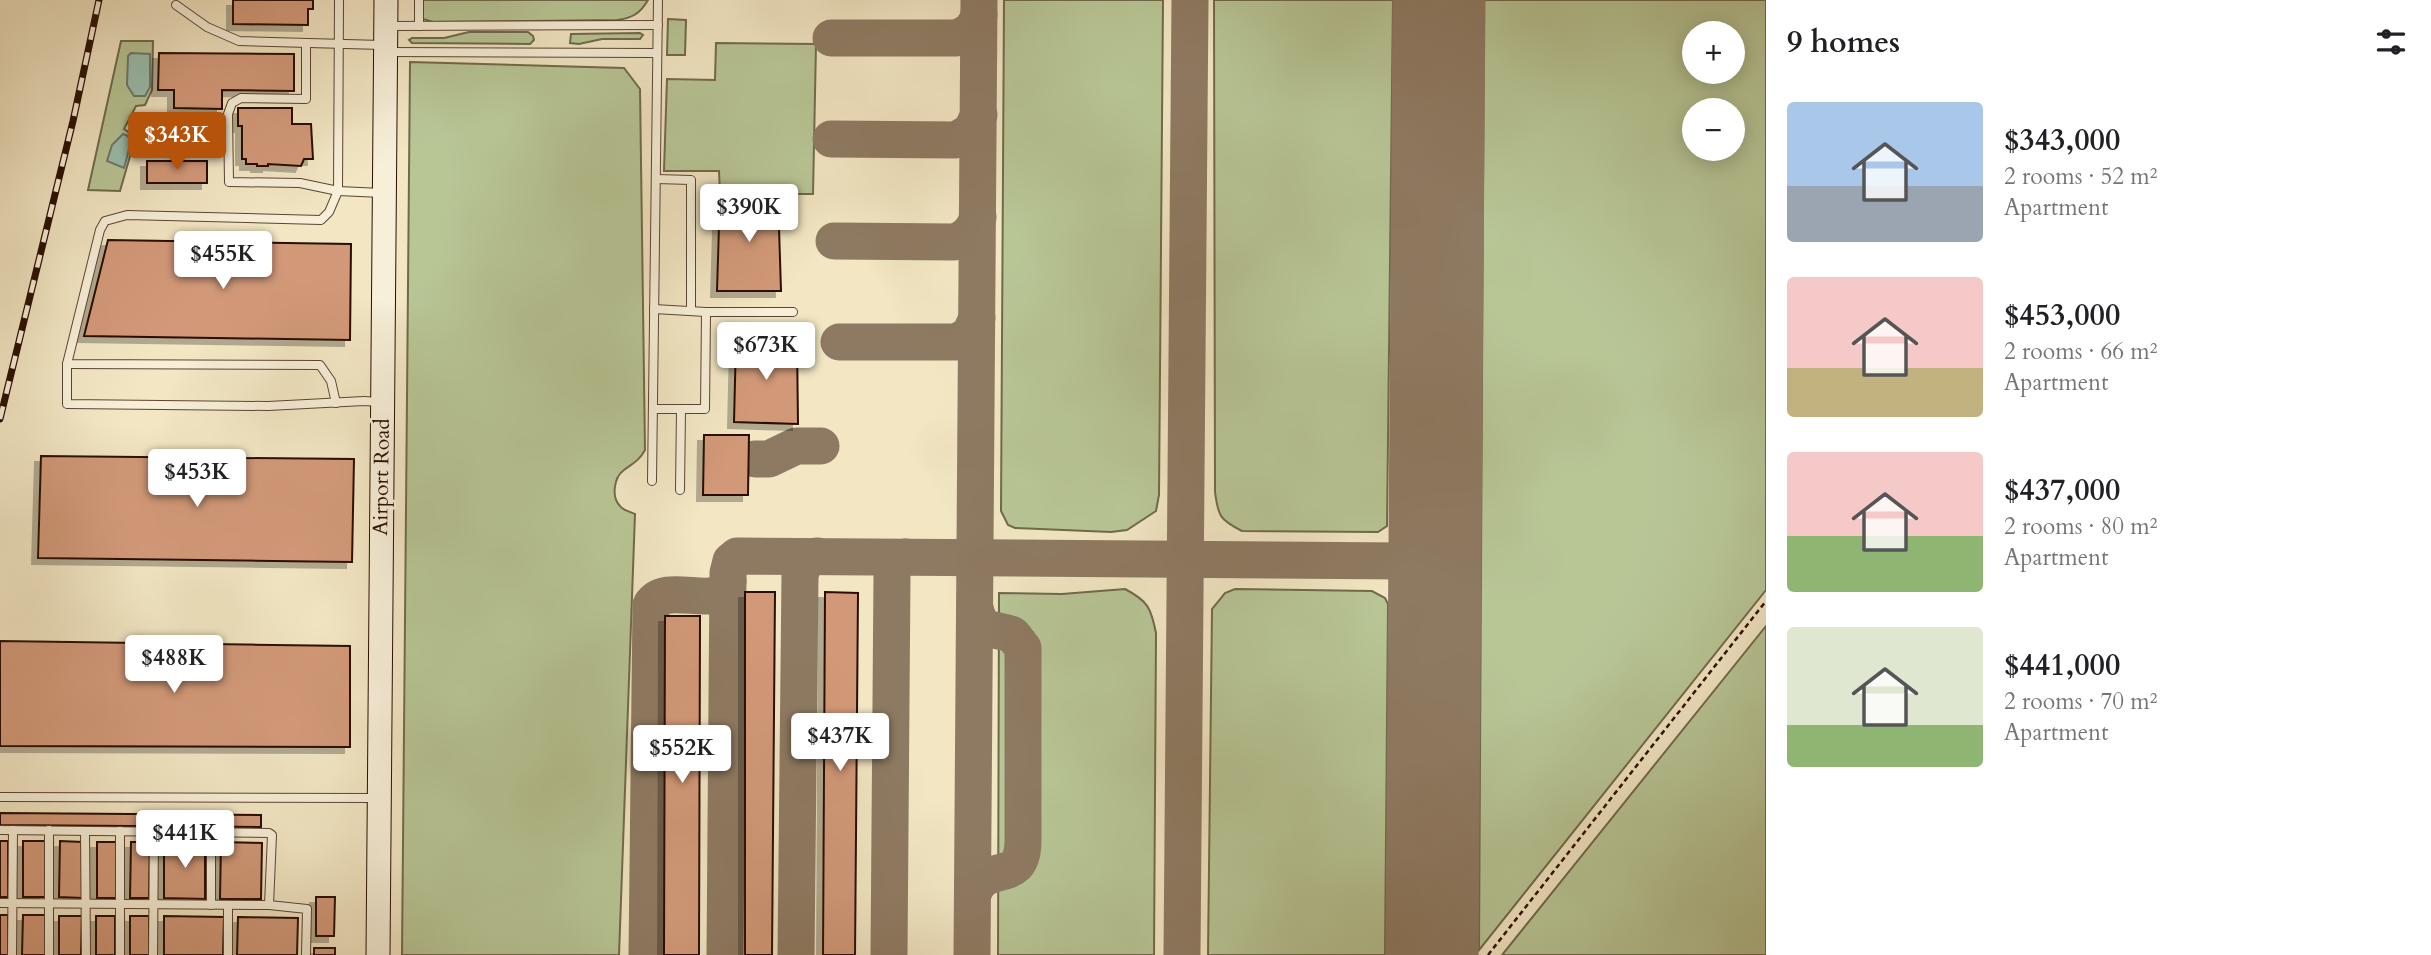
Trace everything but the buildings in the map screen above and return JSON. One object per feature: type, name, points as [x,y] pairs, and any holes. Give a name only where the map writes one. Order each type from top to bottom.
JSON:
[{"type":"street","name":"Airport Road","points":[[378,955],[386,0]]},
{"type":"lane","points":[[338,0],[338,191],[329,212],[321,220],[127,215],[105,221],[100,230],[67,364],[67,404],[268,406],[335,402],[382,403]]},
{"type":"lane","points":[[419,0],[419,26]]},
{"type":"lane","points":[[652,481],[658,0]]},
{"type":"lane","points":[[176,5],[207,27],[239,41],[338,44],[385,41],[657,53]]},
{"type":"lane","points":[[385,41],[419,26],[658,25]]},
{"type":"lane","points":[[306,44],[306,99],[241,98],[232,103],[228,114],[229,182],[300,183],[338,191],[384,193]]},
{"type":"lane","points":[[656,180],[691,180],[691,310]]},
{"type":"lane","points":[[654,309],[793,312]]},
{"type":"lane","points":[[653,409],[705,410],[706,312]]},
{"type":"lane","points":[[67,364],[320,365],[331,381],[335,402]]},
{"type":"lane","points":[[680,490],[681,409]]},
{"type":"lane","points":[[0,797],[379,798]]},
{"type":"lane","points":[[0,830],[270,832],[269,905]]},
{"type":"lane","points":[[12,955],[13,830]]},
{"type":"lane","points":[[49,830],[49,955]]},
{"type":"lane","points":[[85,831],[86,955]]},
{"type":"lane","points":[[120,831],[120,955]]},
{"type":"lane","points":[[153,955],[154,831]]},
{"type":"lane","points":[[211,832],[211,905]]},
{"type":"lane","points":[[0,904],[304,907],[307,909],[306,955]]},
{"type":"lane","points":[[228,905],[228,955]]},
{"type":"path","points":[[1488,955],[1766,601]]},
{"type":"shaded area","points":[[419,0],[648,0],[635,15],[617,20],[433,22],[420,18]]},
{"type":"shaded area","points":[[1004,0],[1163,0],[1159,495],[1156,511],[1127,530],[1111,532],[1015,528],[1008,525],[1001,511]]},
{"type":"shaded area","points":[[1214,0],[1393,0],[1387,526],[1378,532],[1242,531],[1229,524],[1217,507]]},
{"type":"shaded area","points":[[1484,0],[1766,0],[1766,590],[1479,950]]},
{"type":"shaded area","points":[[668,19],[686,20],[685,55],[667,55]]},
{"type":"shaded area","points":[[469,32],[528,32],[534,40],[530,44],[412,43],[409,40],[444,38]]},
{"type":"shaded area","points":[[571,34],[643,35],[640,39],[602,39],[579,44],[570,43]]},
{"type":"shaded area","points":[[121,41],[153,41],[152,90],[145,105],[136,106],[124,129],[130,133],[133,146],[120,191],[88,190]]},
{"type":"shaded area","points":[[716,43],[816,44],[813,194],[720,194],[719,171],[664,171],[667,79],[715,80]]},
{"type":"shaded area","points":[[131,53],[150,54],[150,87],[145,96],[134,96],[127,85],[128,56]]},
{"type":"shaded area","points":[[410,62],[624,68],[640,89],[645,450],[621,473],[615,492],[615,498],[621,507],[635,514],[619,955],[402,955]]},
{"type":"shaded area","points":[[123,134],[128,136],[131,142],[124,168],[107,161],[112,145]]},
{"type":"shaded area","points":[[1125,589],[1139,597],[1147,606],[1156,633],[1154,955],[998,955],[999,593],[1062,594]]},
{"type":"shaded area","points":[[1235,589],[1372,591],[1385,598],[1388,604],[1385,955],[1208,955],[1212,609],[1225,593]]},
{"type":"shaded area","points":[[1766,626],[1766,955],[1502,955]]},
{"type":"taxiway","points":[[972,955],[979,0]]},
{"type":"taxiway","points":[[1182,955],[1190,0]]},
{"type":"taxiway","points":[[831,38],[956,38],[971,30],[979,15]]},
{"type":"taxiway","points":[[831,139],[956,140],[971,131],[979,115]]},
{"type":"taxiway","points":[[834,241],[954,242],[969,233],[978,217]]},
{"type":"taxiway","points":[[839,342],[957,342],[970,334],[977,318]]},
{"type":"taxiway","points":[[755,459],[769,459],[796,446],[821,446]]},
{"type":"taxiway","points":[[725,955],[728,573],[731,561],[737,556],[1405,561],[1420,555],[1429,544],[1435,512]]},
{"type":"taxiway","points":[[796,955],[800,575],[805,560],[817,556]]},
{"type":"taxiway","points":[[889,955],[892,574],[895,563],[906,557]]},
{"type":"taxiway","points":[[1395,561],[1415,566],[1426,575],[1434,608]]},
{"type":"taxiway","points":[[647,955],[651,605],[659,598],[669,595],[716,595],[724,590],[728,581]]},
{"type":"taxiway","points":[[973,894],[986,877],[1017,864],[1023,842],[1023,648],[1013,635],[985,626],[975,608]]},
{"type":"runway","points":[[1432,955],[1439,0]]},
{"type":"railway","points":[[0,419],[73,121],[99,0]]}]
